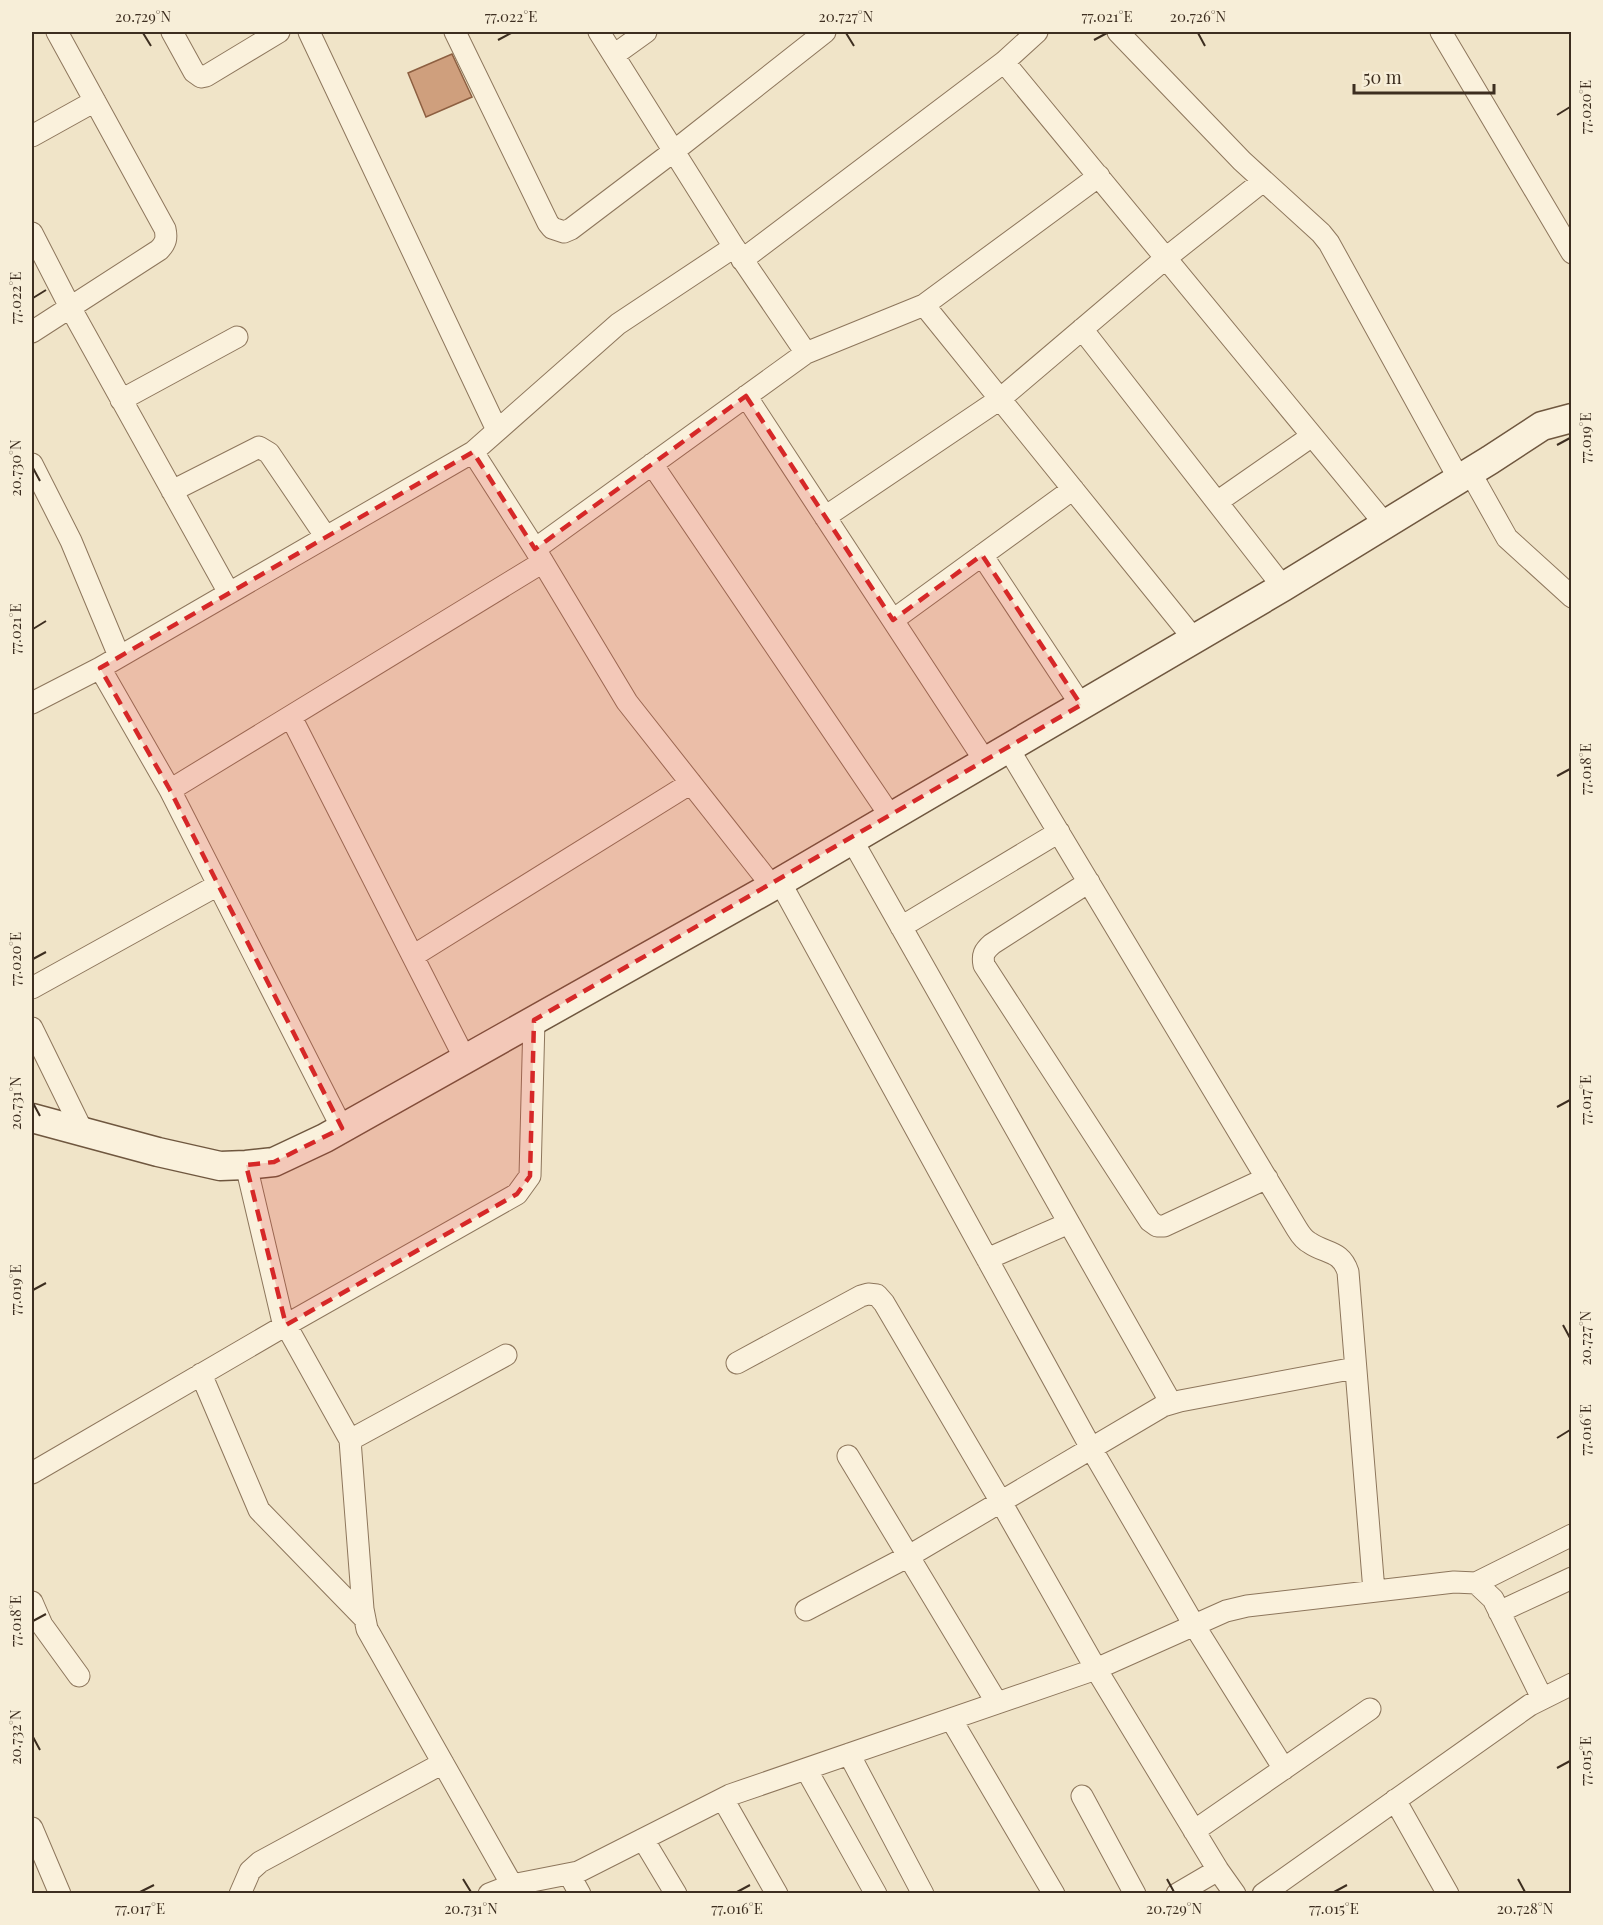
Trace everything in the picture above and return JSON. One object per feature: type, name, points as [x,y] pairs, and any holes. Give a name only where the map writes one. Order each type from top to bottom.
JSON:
[{"type":"street","points":[[32,332],[159,250],[165,245],[167,237],[165,229],[57,32]]},
{"type":"street","points":[[172,32],[194,72],[201,77],[279,32]]},
{"type":"street","points":[[309,32],[497,430]]},
{"type":"street","points":[[455,32],[548,223],[557,231],[564,232],[674,151],[825,32]]},
{"type":"street","points":[[599,32],[738,254],[806,353]]},
{"type":"street","points":[[614,55],[646,32]]},
{"type":"street","points":[[32,703],[100,668],[473,452],[618,324],[738,254],[1004,62],[1037,32]]},
{"type":"street","points":[[1118,32],[1242,161],[1321,233],[1338,256],[1464,476],[1507,538],[1572,597]]},
{"type":"street","points":[[1441,32],[1572,253]]},
{"type":"street","points":[[1004,62],[1385,524]]},
{"type":"street","points":[[32,136],[95,101]]},
{"type":"street","points":[[170,790],[291,717],[539,556],[652,464],[806,353],[924,305],[1099,176]]},
{"type":"street","points":[[825,517],[1000,399],[1166,258],[1263,181]]},
{"type":"street","points":[[32,233],[70,308],[228,593]]},
{"type":"street","points":[[924,305],[1194,639]]},
{"type":"street","points":[[1082,329],[1283,587]]},
{"type":"street","points":[[121,400],[237,337]]},
{"type":"street","points":[[746,396],[893,620],[1059,832],[1302,1237],[1310,1244],[1340,1257],[1345,1262],[1348,1272],[1374,1591]]},
{"type":"street","points":[[32,1118],[186,1160],[220,1166],[246,1166],[274,1162],[342,1128],[776,884],[1283,587],[1542,426],[1572,418]]},
{"type":"street","points":[[1217,502],[1312,436]]},
{"type":"street","points":[[172,491],[259,447],[268,453],[326,537]]},
{"type":"street","points":[[473,452],[627,702],[776,884],[1091,1448],[1194,1625],[1284,1769]]},
{"type":"street","points":[[32,464],[71,541],[119,656]]},
{"type":"street","points":[[652,464],[891,817]]},
{"type":"street","points":[[893,620],[1073,489]]},
{"type":"street","points":[[982,555],[1081,705]]},
{"type":"street","points":[[100,668],[170,790],[342,1128]]},
{"type":"street","points":[[291,717],[465,1059]]},
{"type":"street","points":[[412,956],[691,783]]},
{"type":"street","points":[[901,927],[1059,832]]},
{"type":"street","points":[[852,840],[1171,1403]]},
{"type":"street","points":[[1089,882],[992,944],[985,950],[982,958],[984,965],[1150,1221],[1156,1226],[1164,1226],[1267,1178]]},
{"type":"street","points":[[32,988],[218,885]]},
{"type":"street","points":[[32,1473],[517,1194],[530,1176],[531,1167],[534,1020]]},
{"type":"street","points":[[32,1028],[83,1132]]},
{"type":"street","points":[[246,1166],[286,1325],[350,1440],[365,1619],[368,1629],[512,1885]]},
{"type":"street","points":[[987,1259],[1069,1223]]},
{"type":"street","points":[[737,1363],[861,1296],[877,1295],[884,1303],[1001,1502],[1096,1669],[1218,1870],[1235,1893]]},
{"type":"street","points":[[350,1440],[506,1355]]},
{"type":"street","points":[[806,1610],[909,1556],[1171,1403],[1356,1368]]},
{"type":"street","points":[[201,1374],[259,1510],[365,1619]]},
{"type":"street","points":[[848,1456],[997,1703]]},
{"type":"street","points":[[489,1893],[512,1885],[578,1872],[723,1799],[1096,1669],[1235,1608],[1454,1582],[1476,1584],[1572,1535]]},
{"type":"street","points":[[1499,1612],[1572,1578]]},
{"type":"street","points":[[1476,1584],[1493,1599],[1542,1698]]},
{"type":"street","points":[[32,1602],[42,1625],[79,1676]]},
{"type":"street","points":[[1263,1893],[1530,1705],[1572,1684]]},
{"type":"street","points":[[1194,1831],[1370,1709]]},
{"type":"street","points":[[951,1719],[1054,1893]]},
{"type":"street","points":[[849,1754],[923,1893]]},
{"type":"street","points":[[240,1893],[250,1871],[260,1862],[443,1763]]},
{"type":"street","points":[[806,1769],[876,1893]]},
{"type":"street","points":[[1082,1796],[1134,1893]]},
{"type":"street","points":[[723,1799],[777,1893]]},
{"type":"street","points":[[1395,1800],[1448,1893]]},
{"type":"street","points":[[32,1833],[60,1893]]},
{"type":"street","points":[[643,1839],[676,1893]]},
{"type":"street","points":[[1177,1893],[1218,1870]]},
{"type":"street","points":[[569,1875],[580,1893]]},
{"type":"highlighted area","points":[[746,396],[893,620],[982,555],[1081,705],[534,1020],[530,1176],[517,1194],[286,1325],[246,1165],[274,1162],[342,1128],[170,790],[100,668],[473,452],[535,549]]},
{"type":"building","points":[[452,54],[472,97],[426,117],[408,73]]}]
